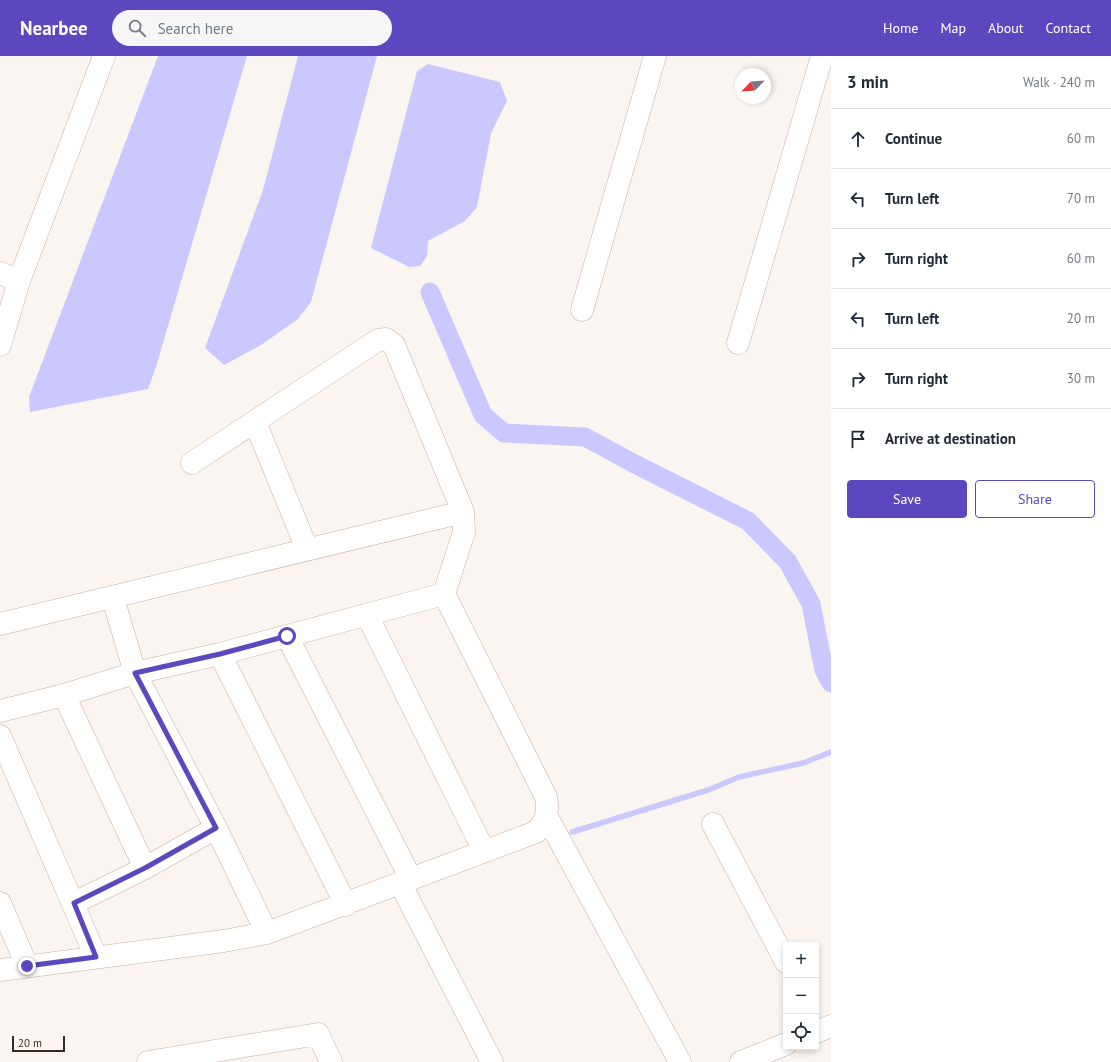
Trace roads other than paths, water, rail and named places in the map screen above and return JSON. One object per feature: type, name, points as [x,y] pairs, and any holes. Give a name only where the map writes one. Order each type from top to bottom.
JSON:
[{"type":"street","points":[[0,345],[10,277],[104,56]]},
{"type":"street","points":[[582,310],[656,56]]},
{"type":"street","points":[[738,343],[822,56]]},
{"type":"street","points":[[0,970],[224,941],[268,932],[536,832],[546,817],[548,807],[546,797],[444,594],[464,532],[463,512],[394,345],[386,339],[378,340],[192,463]]},
{"type":"street","points":[[255,422],[307,549]]},
{"type":"street","points":[[0,624],[113,598],[307,549],[463,512]]},
{"type":"street","points":[[0,711],[64,695],[135,673],[220,654],[444,594]]},
{"type":"street","points":[[113,598],[135,673],[216,828],[268,932]]},
{"type":"street","points":[[367,615],[484,851]]},
{"type":"street","points":[[287,636],[492,1062]]},
{"type":"street","points":[[220,654],[346,904]]},
{"type":"street","points":[[64,695],[145,868]]},
{"type":"street","points":[[0,736],[74,903],[96,957]]},
{"type":"street","points":[[546,817],[680,1062]]},
{"type":"street","points":[[713,824],[783,956]]},
{"type":"street","points":[[74,903],[145,868],[216,828]]},
{"type":"street","points":[[0,903],[27,966]]},
{"type":"street","points":[[148,1062],[318,1034],[331,1062]]},
{"type":"street","points":[[741,1062],[783,1045]]},
{"type":"water","points":[[158,56],[247,56],[156,367],[148,389],[30,412],[29,397]]},
{"type":"water","points":[[298,56],[377,56],[311,302],[298,319],[261,345],[224,365],[205,348],[263,190]]},
{"type":"water","points":[[428,64],[500,82],[507,101],[491,133],[477,207],[465,221],[428,241],[427,256],[420,266],[409,267],[371,248],[417,71]]},
{"type":"waterway","points":[[430,292],[483,415],[504,433],[585,437],[748,521],[788,562],[811,604],[824,670],[831,683]]},
{"type":"waterway","points":[[572,832],[708,790],[739,777],[803,763],[831,752]]}]
